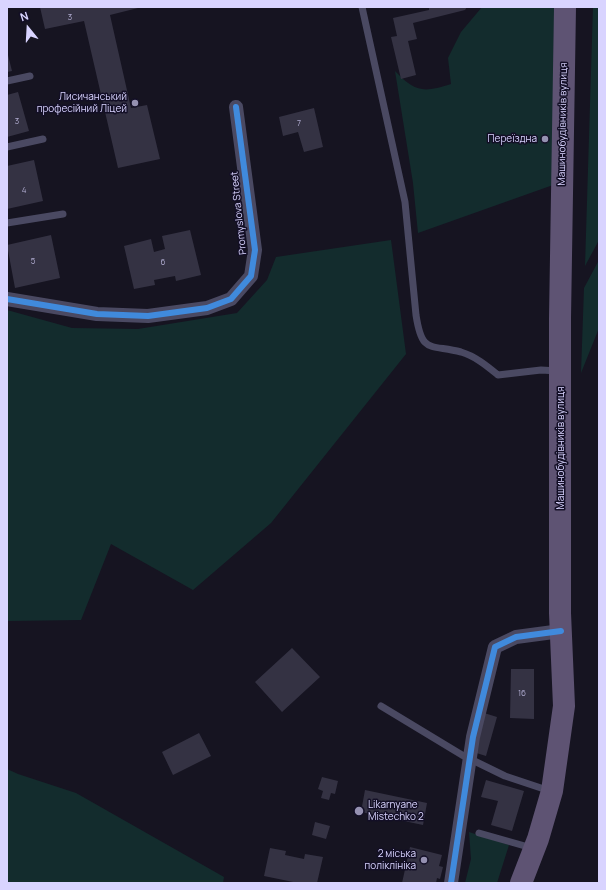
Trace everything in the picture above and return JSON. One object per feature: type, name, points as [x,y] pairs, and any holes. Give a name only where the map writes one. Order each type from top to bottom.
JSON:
[{"type":"main road","name":"Машинобудівників вулиця","points":[[521,883],[534,849],[552,791],[564,706],[561,630],[560,371],[565,7]]},
{"type":"street","name":"Promyslova Street","points":[[7,300],[97,314],[148,316],[207,308],[231,299],[251,276],[255,250],[236,107]]},
{"type":"street","points":[[451,883],[473,737],[495,647],[516,637],[561,630]]},
{"type":"lane","points":[[362,7],[405,202],[418,330],[424,343],[435,349],[463,353],[487,366],[498,375],[541,370],[560,371]]},
{"type":"lane","points":[[7,81],[30,76]]},
{"type":"lane","points":[[7,147],[43,139]]},
{"type":"lane","points":[[7,224],[63,214]]},
{"type":"lane","points":[[381,706],[462,755],[505,776],[552,791]]},
{"type":"lane","points":[[479,832],[534,849]]},
{"type":"green space","points":[[482,7],[554,7],[553,185],[418,233],[413,183],[395,71],[408,83],[420,89],[433,89],[451,84],[448,58],[461,32]]},
{"type":"green space","points":[[593,7],[599,7],[599,240],[585,266]]},
{"type":"green space","points":[[391,240],[406,354],[271,523],[193,590],[111,544],[81,620],[7,621],[7,310],[72,328],[138,329],[237,313],[267,280],[276,257]]},
{"type":"green space","points":[[599,260],[599,328],[581,373],[584,288]]},
{"type":"green space","points":[[7,769],[76,793],[224,877],[223,883],[7,883]]},
{"type":"green space","points":[[469,832],[509,845],[497,883],[465,883],[471,859]]},
{"type":"building","points":[[40,7],[142,7],[110,15],[131,108],[147,105],[160,159],[118,168],[84,21],[45,29]]},
{"type":"building","points":[[429,7],[467,7],[465,10],[413,23],[417,39],[408,41],[416,75],[401,79],[391,37],[397,36],[393,18],[429,10]]},
{"type":"building","points":[[7,51],[12,71],[7,72]]},
{"type":"building","points":[[18,92],[29,131],[7,137],[7,95]]},
{"type":"building","points":[[314,108],[323,147],[304,152],[298,132],[283,136],[279,117]]},
{"type":"building","points":[[34,160],[43,201],[7,209],[7,166]]},
{"type":"building","points":[[190,230],[201,275],[176,281],[175,276],[154,280],[155,285],[134,289],[124,246],[151,239],[154,252],[165,249],[162,236]]},
{"type":"building","points":[[51,235],[60,278],[15,288],[7,245]]},
{"type":"building","points":[[292,648],[320,677],[282,712],[255,682]]},
{"type":"building","points":[[511,669],[534,669],[534,719],[510,718]]},
{"type":"building","points":[[481,712],[497,717],[486,756],[470,751]]},
{"type":"building","points":[[199,733],[211,756],[173,775],[162,752]]},
{"type":"building","points":[[322,777],[338,781],[335,794],[331,793],[329,800],[321,798],[323,791],[318,789]]},
{"type":"building","points":[[486,780],[524,791],[512,831],[491,825],[498,801],[481,797]]},
{"type":"building","points":[[365,790],[427,803],[423,825],[361,812]]},
{"type":"building","points":[[315,822],[330,826],[326,839],[312,835]]},
{"type":"building","name":"2 міська поліклініка","points":[[410,847],[442,855],[439,866],[443,867],[440,879],[437,878],[436,883],[402,883]]},
{"type":"building","points":[[270,848],[286,851],[285,855],[304,859],[305,854],[323,857],[317,883],[298,883],[264,876]]},
{"type":"cycle path","points":[[7,299],[97,314],[148,316],[207,308],[231,299],[251,276],[255,250],[236,107]]},
{"type":"cycle path","points":[[451,883],[473,737],[495,647],[516,637],[561,631]]},
{"type":"place","name":"Лисичанський професійний Ліцей","points":[[135,103]]},
{"type":"place","name":"Переїздна","points":[[545,139]]},
{"type":"place","name":"Likarnyane Mistechko 2","points":[[359,811]]},
{"type":"place","name":"2 міська поліклініка","points":[[424,860]]}]
